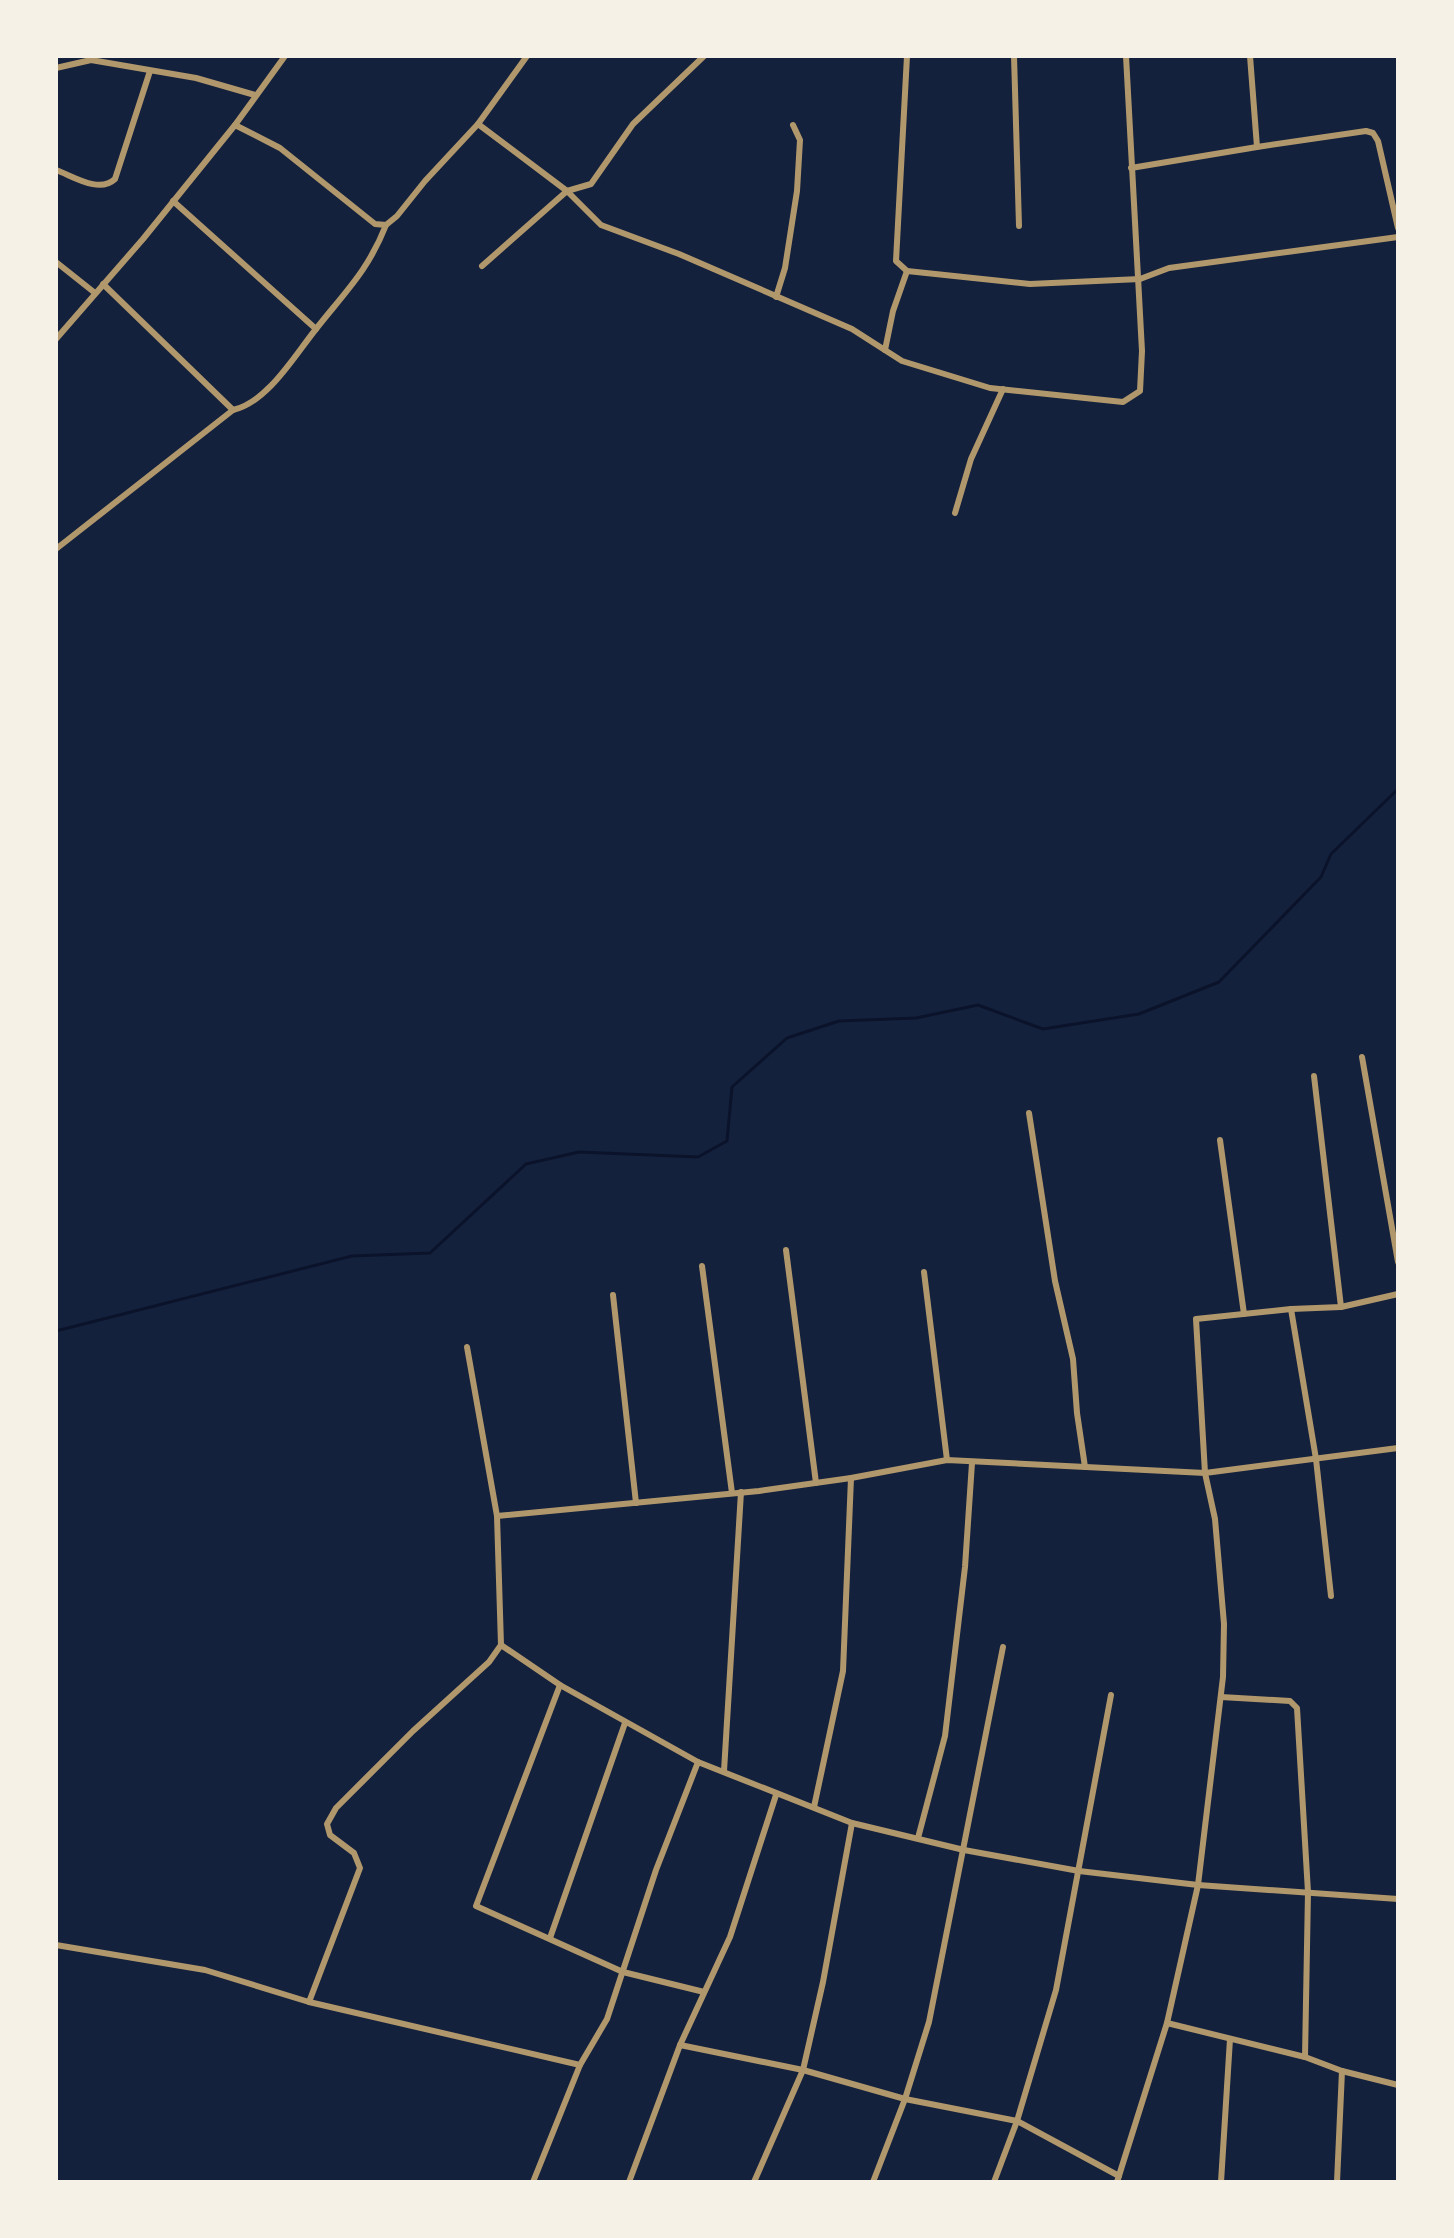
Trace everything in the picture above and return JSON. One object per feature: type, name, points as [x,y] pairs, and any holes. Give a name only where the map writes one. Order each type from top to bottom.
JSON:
[{"type":"street","points":[[56,339],[235,125],[285,56]]},
{"type":"street","points":[[56,549],[233,410],[246,407],[281,374],[355,284],[386,225],[478,124],[527,56]]},
{"type":"street","points":[[482,266],[567,191],[591,184],[633,124],[704,56]]},
{"type":"street","points":[[907,56],[896,248],[896,261],[907,271],[1030,284],[1140,279],[1169,268],[1398,237]]},
{"type":"street","points":[[1014,56],[1019,226]]},
{"type":"street","points":[[478,124],[567,191],[601,225],[679,254],[852,329],[902,361],[1003,389],[1123,402],[1140,391],[1142,351],[1126,56]]},
{"type":"street","points":[[1250,56],[1257,147]]},
{"type":"street","points":[[56,68],[91,60],[196,78],[255,95]]},
{"type":"street","points":[[56,170],[97,186],[109,184],[115,179],[150,71]]},
{"type":"street","points":[[235,125],[280,148],[375,224],[386,225]]},
{"type":"street","points":[[776,297],[785,268],[797,191],[800,140],[793,125]]},
{"type":"street","points":[[1131,168],[1366,131],[1373,133],[1378,141],[1398,228]]},
{"type":"street","points":[[173,201],[316,329]]},
{"type":"street","points":[[56,262],[95,293]]},
{"type":"street","points":[[885,350],[893,311],[907,271]]},
{"type":"street","points":[[103,284],[233,410]]},
{"type":"street","points":[[955,513],[971,459],[1003,389]]},
{"type":"street","points":[[1362,1057],[1395,1231],[1398,1262]]},
{"type":"street","points":[[1314,1076],[1341,1307]]},
{"type":"street","points":[[1029,1113],[1055,1281],[1073,1359],[1085,1467]]},
{"type":"street","points":[[1220,1140],[1244,1314]]},
{"type":"street","points":[[786,1250],[816,1483]]},
{"type":"street","points":[[702,1266],[732,1493]]},
{"type":"street","points":[[924,1272],[947,1460]]},
{"type":"street","points":[[680,2045],[803,2070],[905,2099],[1017,2121],[1118,2179],[1167,2023],[1198,1885],[1221,1697],[1224,1624],[1215,1519],[1205,1473],[1196,1319],[1341,1307],[1398,1294]]},
{"type":"street","points":[[613,1295],[636,1503]]},
{"type":"street","points":[[1291,1309],[1316,1459],[1331,1596]]},
{"type":"street","points":[[309,2002],[360,1868],[354,1853],[330,1835],[327,1824],[336,1808],[413,1731],[489,1662],[501,1645],[497,1516],[467,1347]]},
{"type":"street","points":[[497,1516],[816,1483],[947,1460],[1205,1473],[1398,1448]]},
{"type":"street","points":[[918,1838],[945,1736],[965,1567],[972,1463]]},
{"type":"street","points":[[814,1807],[843,1671],[851,1478]]},
{"type":"street","points":[[724,1771],[741,1492]]},
{"type":"street","points":[[501,1645],[560,1685],[698,1762],[852,1823],[964,1850],[1079,1871],[1198,1885],[1398,1899]]},
{"type":"street","points":[[873,2182],[905,2099],[929,2022],[1003,1647]]},
{"type":"street","points":[[560,1685],[476,1906],[623,1972],[704,1992]]},
{"type":"street","points":[[994,2182],[1017,2121],[1056,1990],[1111,1695]]},
{"type":"street","points":[[1221,1697],[1290,1701],[1297,1708],[1308,1892],[1305,2057]]},
{"type":"street","points":[[550,1938],[625,1723]]},
{"type":"street","points":[[533,2182],[580,2065],[607,2019],[656,1870],[698,1762]]},
{"type":"street","points":[[629,2182],[680,2045],[730,1937],[776,1795]]},
{"type":"street","points":[[754,2182],[803,2070],[823,1982],[852,1823]]},
{"type":"street","points":[[56,1945],[205,1970],[309,2002],[580,2065]]},
{"type":"street","points":[[1167,2023],[1305,2057],[1342,2071],[1398,2085]]},
{"type":"street","points":[[1221,2182],[1230,2039]]},
{"type":"street","points":[[1337,2182],[1342,2071]]},
{"type":"waterway","points":[[56,1331],[352,1256],[430,1253],[526,1164],[579,1152],[698,1157],[727,1141],[732,1087],[787,1038],[839,1021],[916,1018],[978,1005],[1043,1029],[1139,1014],[1219,982],[1321,877],[1331,854],[1398,789]]}]
